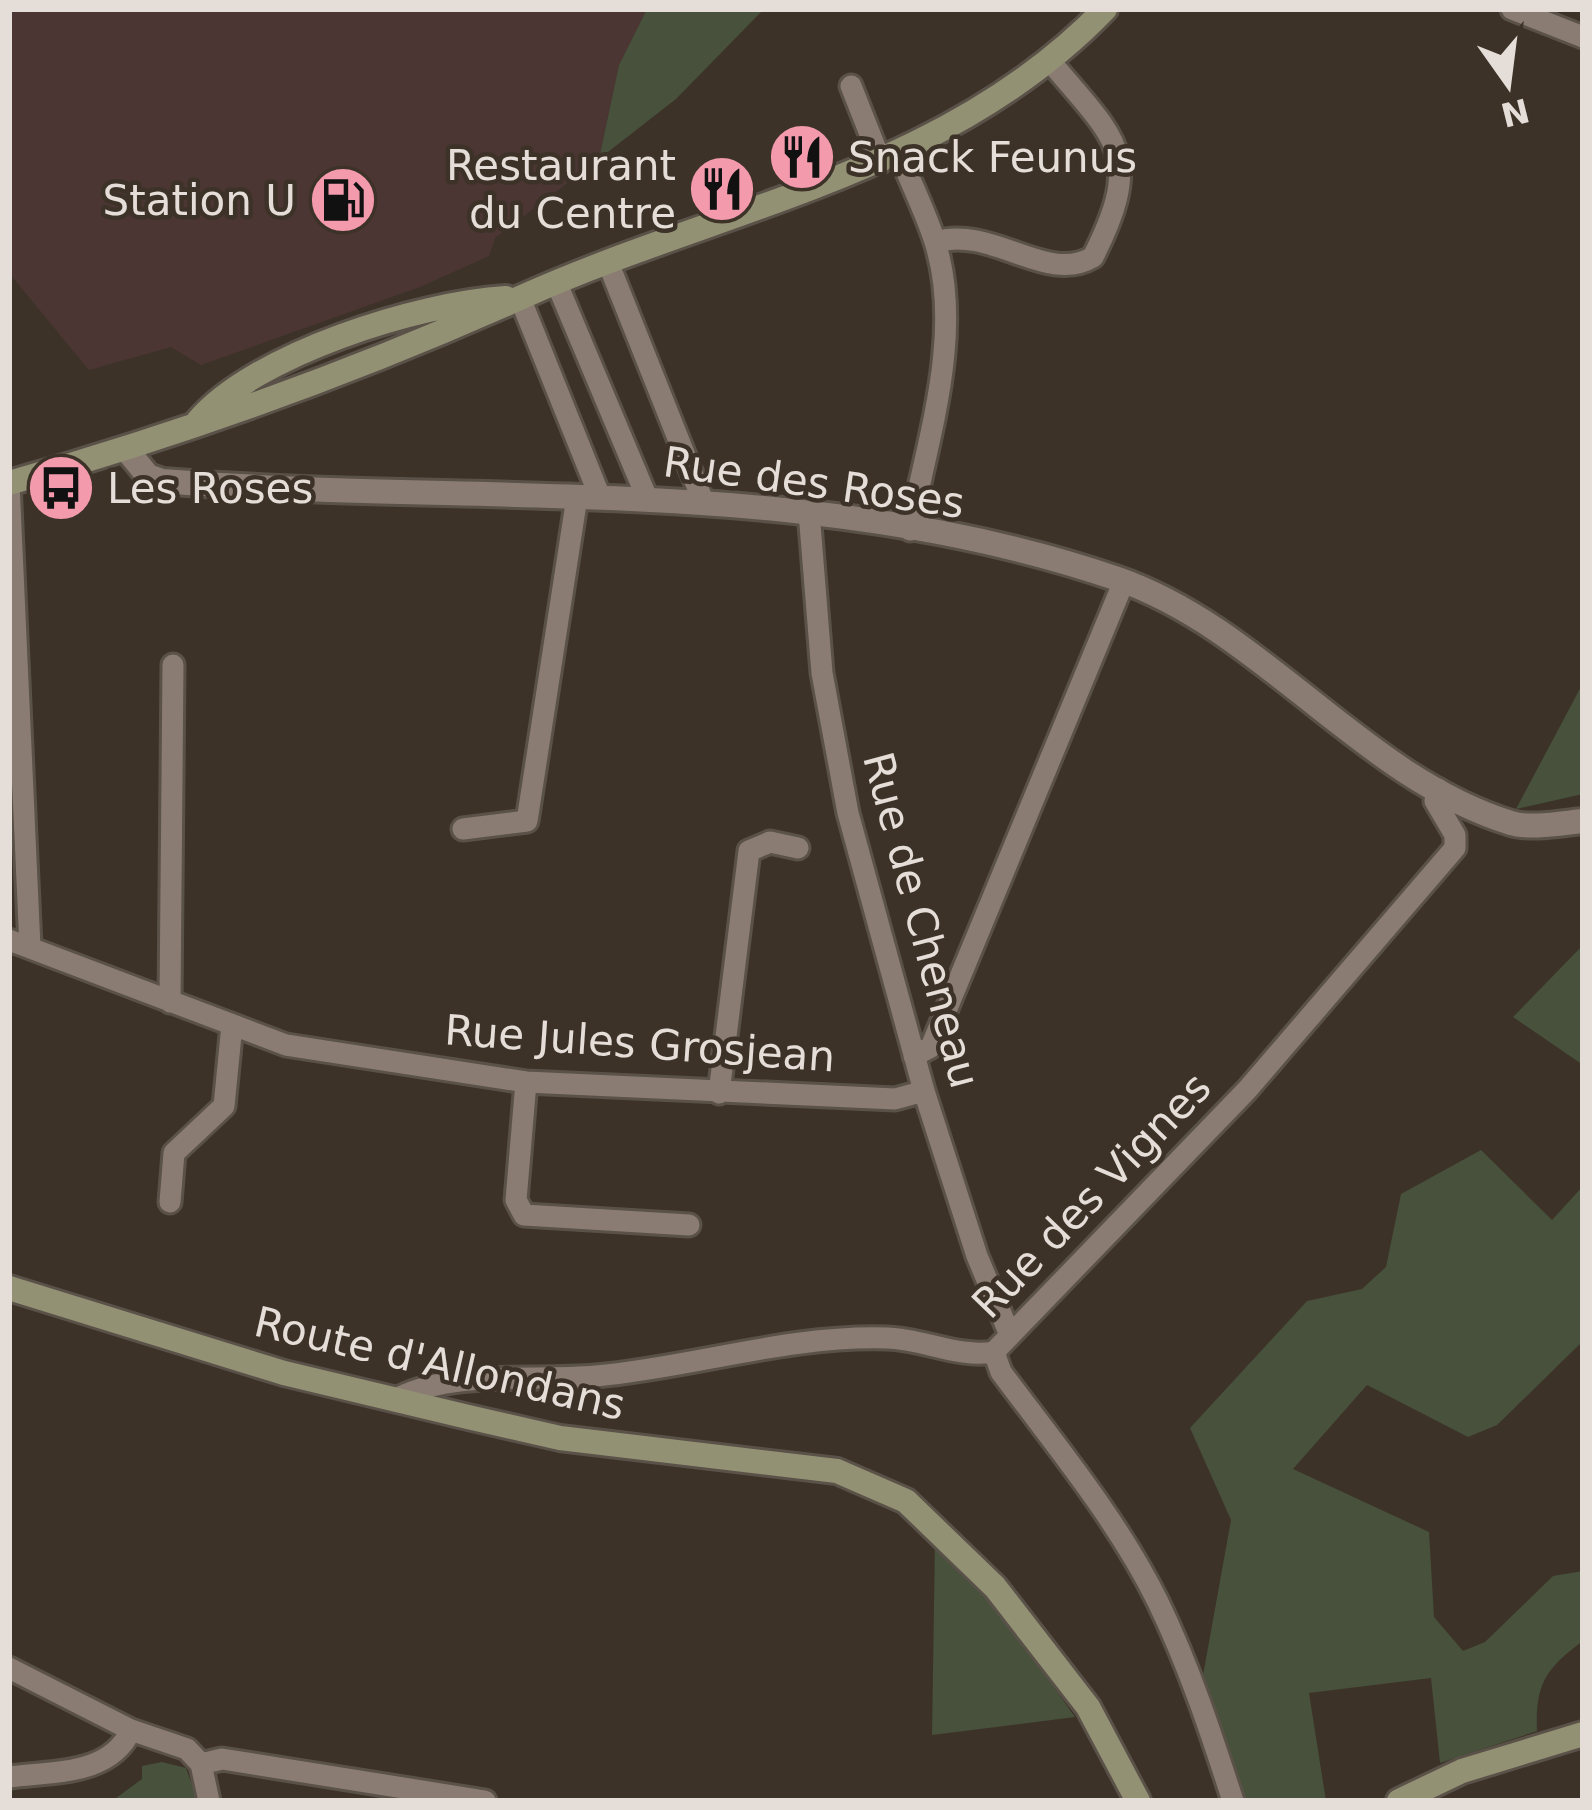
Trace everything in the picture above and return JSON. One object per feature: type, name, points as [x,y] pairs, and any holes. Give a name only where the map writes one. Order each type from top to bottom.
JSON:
[{"type":"main road","points":[[9,483],[195,424],[222,400],[287,361],[439,307],[520,298],[890,158],[1049,60],[1105,9]]},
{"type":"main road","name":"Route d'Allondans","points":[[9,1288],[284,1373],[560,1438],[837,1471],[906,1501],[995,1588],[1088,1707],[1138,1801]]},
{"type":"main road","points":[[1399,1801],[1462,1772],[1583,1734]]},
{"type":"street","points":[[1512,9],[1583,37]]},
{"type":"street","points":[[935,242],[966,236],[985,239],[1064,267],[1093,257],[1115,214],[1122,169],[1114,140],[1049,60]]},
{"type":"street","points":[[851,86],[935,242],[944,352],[910,530]]},
{"type":"street","points":[[609,265],[703,501]]},
{"type":"street","points":[[557,284],[646,498]]},
{"type":"street","points":[[463,829],[527,821],[589,497],[520,298]]},
{"type":"street","name":"Rue des Roses","points":[[126,449],[148,476],[162,481],[322,494],[646,498],[809,512],[910,530],[1124,581],[1192,616],[1438,789],[1514,824],[1583,821]]},
{"type":"street","points":[[9,483],[20,944]]},
{"type":"street","name":"Rue de Cheneau","points":[[809,512],[822,673],[848,813],[914,1056],[1002,1344],[1001,1372],[1093,1494],[1155,1597],[1188,1667],[1233,1801]]},
{"type":"street","points":[[914,1056],[932,1047],[1124,581]]},
{"type":"street","points":[[170,1002],[172,665]]},
{"type":"street","name":"Rue des Vignes","points":[[398,1398],[425,1384],[600,1376],[746,1348],[884,1337],[974,1355],[1002,1344],[1247,1090],[1455,848],[1455,835],[1435,801],[1438,789]]},
{"type":"street","points":[[719,1093],[749,851],[770,842],[798,848]]},
{"type":"street","name":"Rue Jules Grosjean","points":[[20,944],[286,1045],[526,1082],[895,1099],[924,1090]]},
{"type":"street","points":[[170,1202],[174,1153],[224,1106],[230,1092],[232,1025]]},
{"type":"street","points":[[526,1082],[516,1200],[524,1216],[689,1225]]},
{"type":"street","points":[[9,1668],[131,1730],[187,1748],[201,1764],[209,1801]]},
{"type":"street","points":[[9,1778],[99,1764],[123,1749],[131,1730]]},
{"type":"street","points":[[201,1764],[222,1759],[485,1801]]},
{"type":"shaded area","points":[[9,9],[647,9],[619,65],[599,159],[495,238],[489,256],[420,287],[201,365],[171,347],[89,370],[9,273]]},
{"type":"green space","points":[[647,9],[764,9],[676,99],[599,159],[619,65]]},
{"type":"green space","points":[[1583,683],[1583,794],[1516,809]]},
{"type":"green space","points":[[1583,945],[1583,1065],[1513,1017]]},
{"type":"green space","points":[[1481,1150],[1552,1220],[1583,1186],[1583,1341],[1497,1425],[1468,1437],[1367,1385],[1293,1469],[1429,1532],[1434,1617],[1463,1651],[1485,1642],[1553,1576],[1583,1571],[1583,1641],[1545,1678],[1537,1731],[1440,1763],[1431,1678],[1309,1693],[1326,1801],[1244,1801],[1202,1681],[1231,1520],[1190,1428],[1307,1301],[1362,1289],[1386,1267],[1401,1194]]},
{"type":"green space","points":[[935,1541],[1001,1612],[1075,1717],[932,1735]]},
{"type":"green space","points":[[162,1762],[186,1768],[198,1801],[112,1801],[142,1779],[142,1766]]},
{"type":"place","name":"Snack Feunus","points":[[802,157]]},
{"type":"place","name":"Restaurant du Centre","points":[[722,189]]},
{"type":"place","name":"Station U","points":[[343,200]]},
{"type":"place","name":"Les Roses","points":[[61,488]]}]
